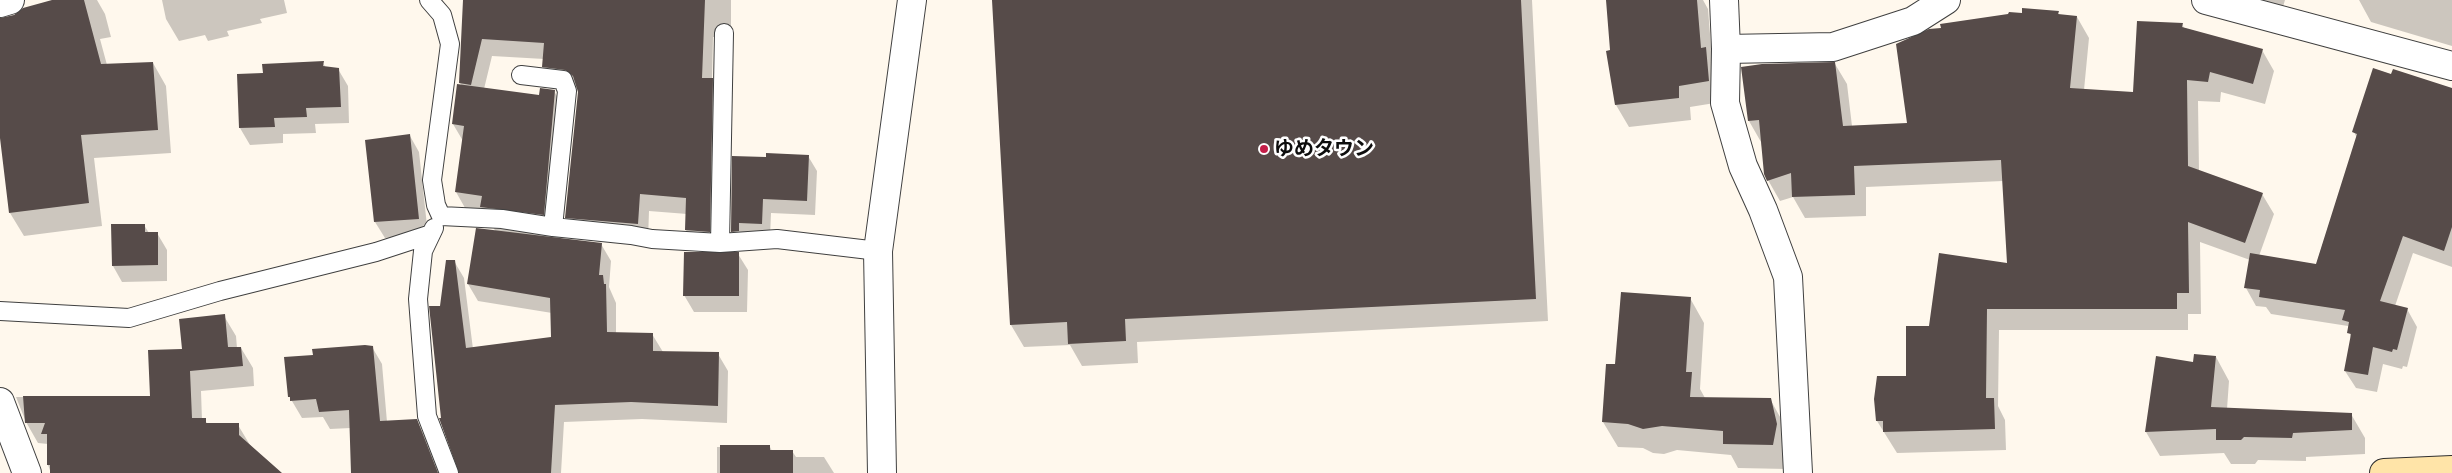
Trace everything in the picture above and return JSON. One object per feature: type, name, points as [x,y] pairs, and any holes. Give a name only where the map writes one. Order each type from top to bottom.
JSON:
[{"type":"main road","points":[[2384,473],[2443,471]]},
{"type":"street","points":[[0,3],[10,0]]},
{"type":"street","points":[[882,473],[878,251],[912,0]]},
{"type":"street","points":[[1724,0],[1726,103],[1743,166],[1763,210],[1788,277],[1798,473]]},
{"type":"street","points":[[1726,49],[1833,47],[1913,21],[1946,0]]},
{"type":"street","points":[[2206,0],[2452,66]]},
{"type":"street","points":[[0,402],[27,473]]},
{"type":"lane","points":[[429,0],[442,15],[450,44],[432,180],[436,206],[441,216]]},
{"type":"lane","points":[[720,243],[724,33]]},
{"type":"lane","points":[[521,75],[563,80],[568,91],[553,227]]},
{"type":"lane","points":[[441,216],[502,220],[631,234],[652,239],[720,243],[777,239],[878,251]]},
{"type":"lane","points":[[441,216],[423,250],[418,299],[427,416],[449,473]]},
{"type":"lane","points":[[0,311],[129,318],[220,291],[358,257],[431,234]]},
{"type":"building","points":[[52,0],[84,0],[101,64],[153,62],[158,130],[81,135],[89,203],[9,213],[0,138],[0,18],[14,15],[23,8]]},
{"type":"building","points":[[463,0],[705,0],[702,78],[713,78],[710,232],[685,230],[686,198],[640,194],[638,224],[565,218],[578,92],[573,76],[565,70],[542,67],[544,43],[482,39],[471,85],[459,83]]},
{"type":"building","name":"ゆめタウン","points":[[992,0],[1521,0],[1536,299],[1125,319],[1126,341],[1068,344],[1067,322],[1010,325]]},
{"type":"building","points":[[1606,0],[1697,0],[1701,48],[1706,47],[1709,81],[1679,86],[1679,98],[1615,105],[1606,51],[1610,50]]},
{"type":"building","points":[[2022,8],[2059,11],[2058,14],[2077,16],[2070,88],[2133,92],[2137,21],[2183,23],[2182,27],[2263,49],[2253,84],[2210,72],[2208,82],[2187,80],[2188,166],[2263,193],[2245,243],[2188,222],[2189,293],[2177,293],[2177,309],[1987,309],[1986,398],[1994,398],[1995,429],[1883,432],[1883,421],[1876,421],[1874,399],[1877,376],[1906,376],[1906,326],[1929,326],[1939,253],[2007,263],[2001,160],[1854,166],[1855,195],[1792,197],[1791,173],[1767,181],[1764,174],[1759,120],[1748,121],[1741,67],[1762,64],[1835,62],[1843,126],[1907,123],[1896,44],[1929,29],[1941,28],[1940,24],[2008,14],[2009,12],[2022,13]]},
{"type":"building","points":[[324,61],[323,66],[339,68],[341,107],[306,108],[307,117],[274,118],[275,127],[239,128],[237,74],[263,73],[262,64]]},
{"type":"building","points":[[2373,68],[2391,74],[2393,69],[2452,88],[2452,227],[2444,251],[2403,236],[2380,301],[2408,308],[2397,350],[2393,349],[2392,352],[2373,347],[2368,375],[2344,371],[2351,334],[2347,333],[2349,322],[2342,320],[2345,310],[2259,297],[2260,290],[2244,288],[2250,253],[2316,264],[2357,134],[2352,132]]},
{"type":"building","points":[[457,84],[539,95],[540,88],[555,90],[544,215],[480,207],[482,196],[455,192],[464,126],[452,124]]},
{"type":"building","points":[[410,134],[419,219],[374,222],[365,140]]},
{"type":"building","points":[[766,153],[809,155],[807,201],[763,199],[762,224],[739,223],[739,231],[731,232],[732,156],[766,157]]},
{"type":"building","points":[[111,224],[145,224],[145,232],[158,232],[158,265],[112,266]]},
{"type":"building","points":[[476,228],[602,243],[599,275],[603,275],[604,284],[606,284],[607,332],[653,333],[653,351],[719,352],[718,406],[631,402],[555,405],[551,473],[459,473],[439,418],[441,418],[429,306],[440,306],[446,260],[455,260],[466,348],[551,337],[550,298],[467,284]]},
{"type":"building","points":[[684,252],[739,252],[739,296],[683,296]]},
{"type":"building","points":[[1621,292],[1691,297],[1686,372],[1692,372],[1690,397],[1771,398],[1777,424],[1773,445],[1723,444],[1723,431],[1662,426],[1643,429],[1628,424],[1602,422],[1606,364],[1615,364]]},
{"type":"building","points":[[225,314],[228,347],[241,347],[243,366],[190,371],[192,418],[206,418],[206,423],[239,423],[239,435],[282,473],[50,473],[50,465],[47,465],[47,434],[41,434],[45,423],[25,423],[23,396],[150,396],[148,350],[182,349],[179,319]]},
{"type":"building","points":[[373,346],[380,421],[417,419],[438,473],[351,473],[349,410],[319,412],[316,399],[290,401],[284,357],[313,355],[312,349]]},
{"type":"building","points":[[2194,354],[2216,356],[2211,407],[2352,413],[2352,430],[2293,433],[2292,438],[2244,437],[2241,440],[2216,440],[2216,429],[2145,432],[2156,356],[2193,362]]},
{"type":"building","points":[[720,445],[770,445],[770,450],[793,450],[793,473],[720,473]]},
{"type":"place","name":"ゆめタウン","points":[[1264,149]]}]
